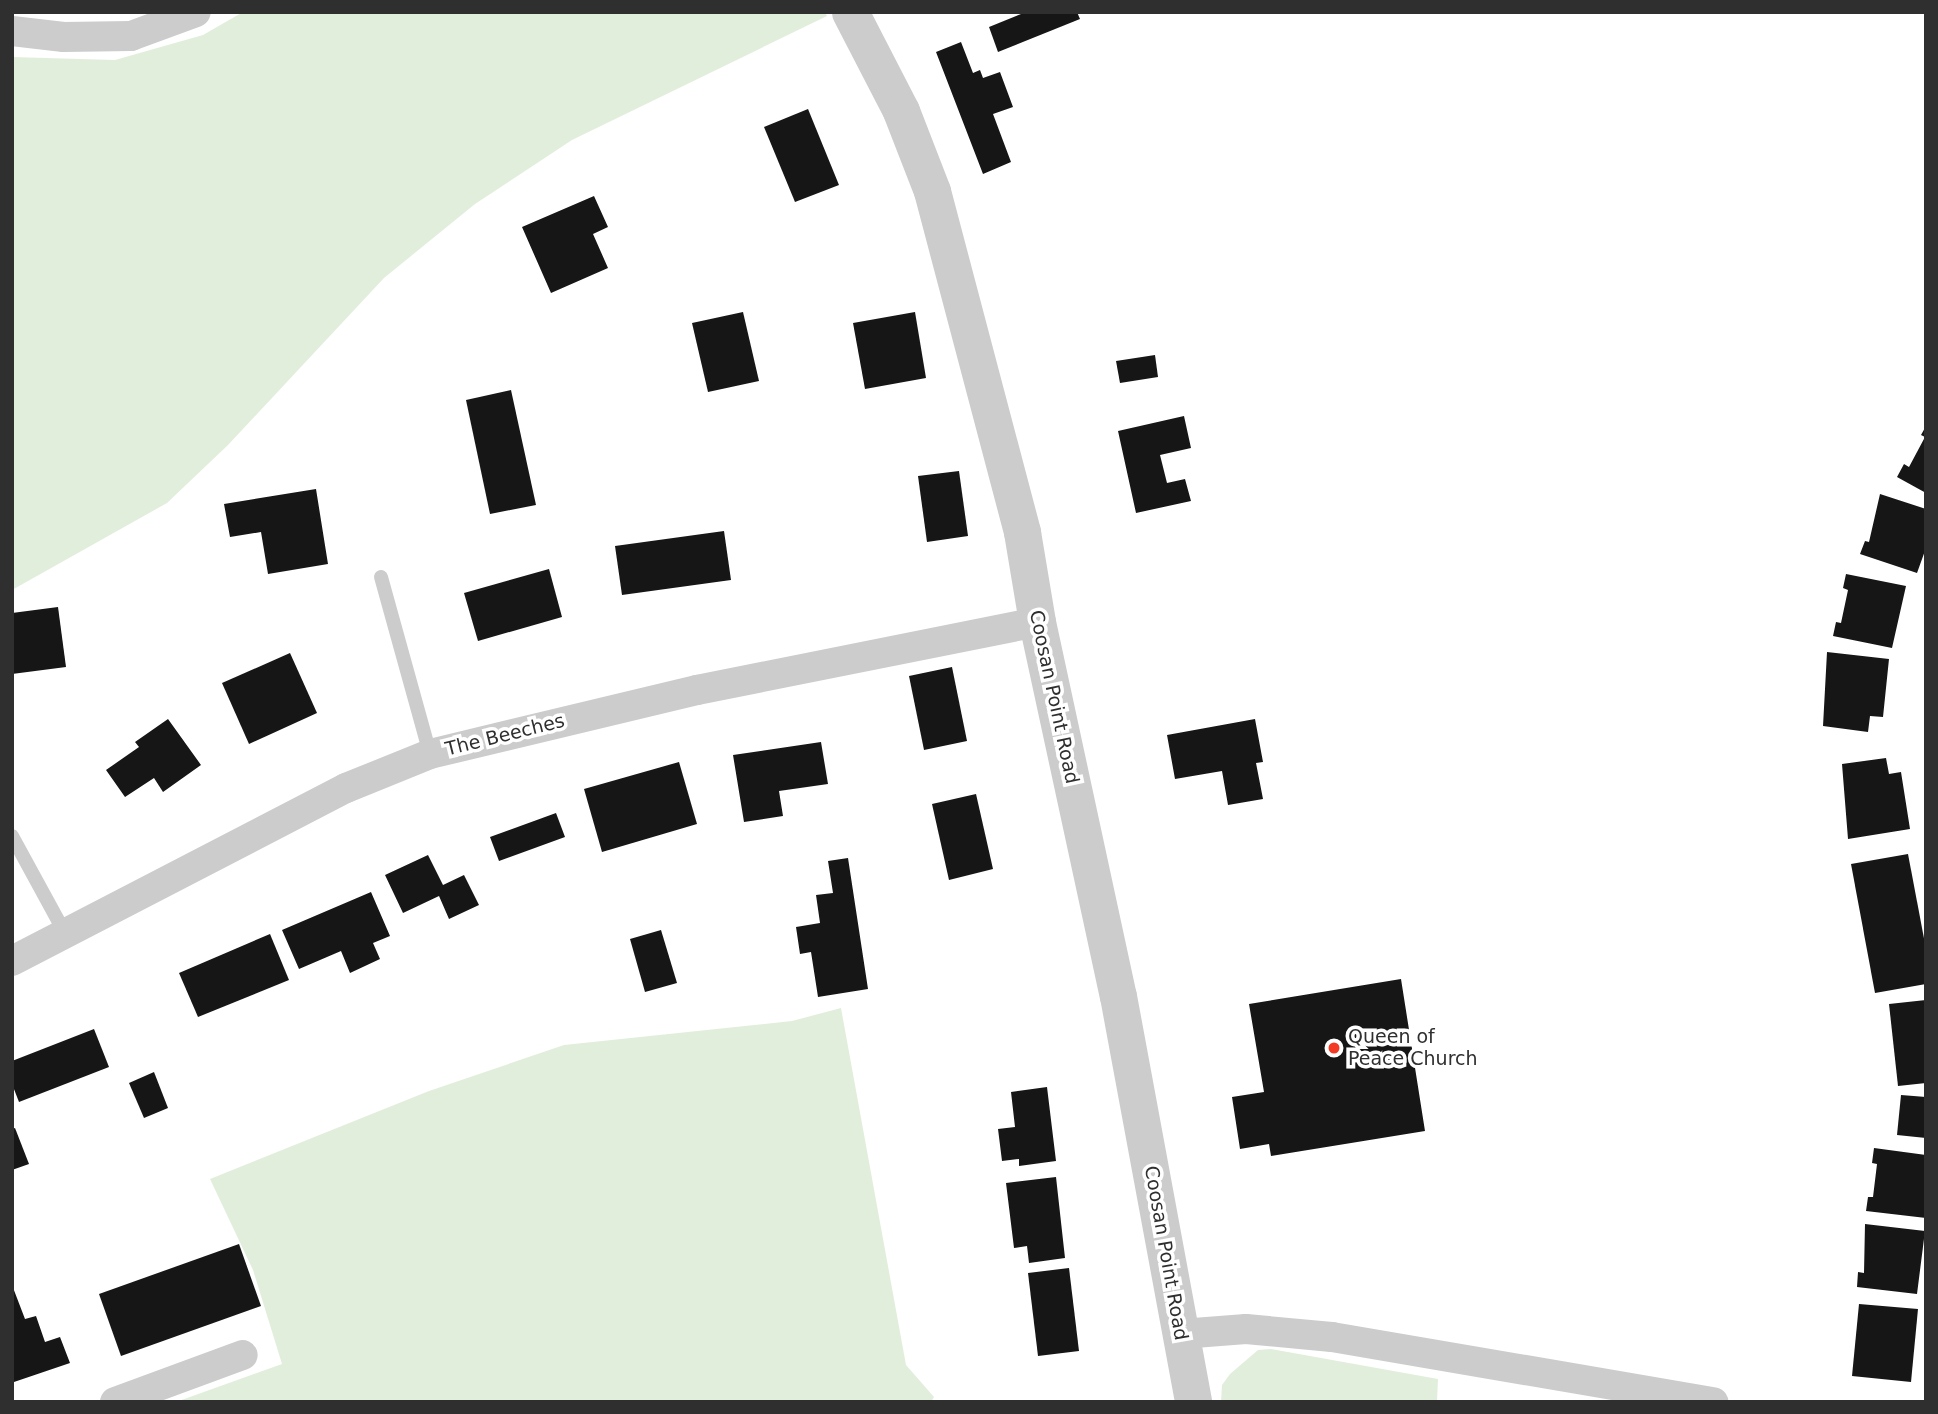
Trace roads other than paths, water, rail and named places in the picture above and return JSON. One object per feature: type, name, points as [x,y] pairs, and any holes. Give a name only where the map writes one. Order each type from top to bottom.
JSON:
[{"type":"street","points":[[12,31],[64,37],[131,36],[196,12]]},
{"type":"street","name":"Coosan Point Road","points":[[850,12],[901,111],[932,191],[1022,532],[1037,622],[1118,996],[1193,1402]]},
{"type":"street","name":"The Beeches","points":[[12,961],[66,936],[346,789],[430,754],[697,690],[1037,622]]},
{"type":"street","points":[[1181,1334],[1246,1329],[1332,1337],[1713,1402]]},
{"type":"street","points":[[115,1402],[243,1355]]},
{"type":"lane","points":[[381,577],[430,754]]},
{"type":"lane","points":[[12,836],[66,936]]},
{"type":"place","name":"Queen of Peace Church","points":[[1334,1048]]}]
